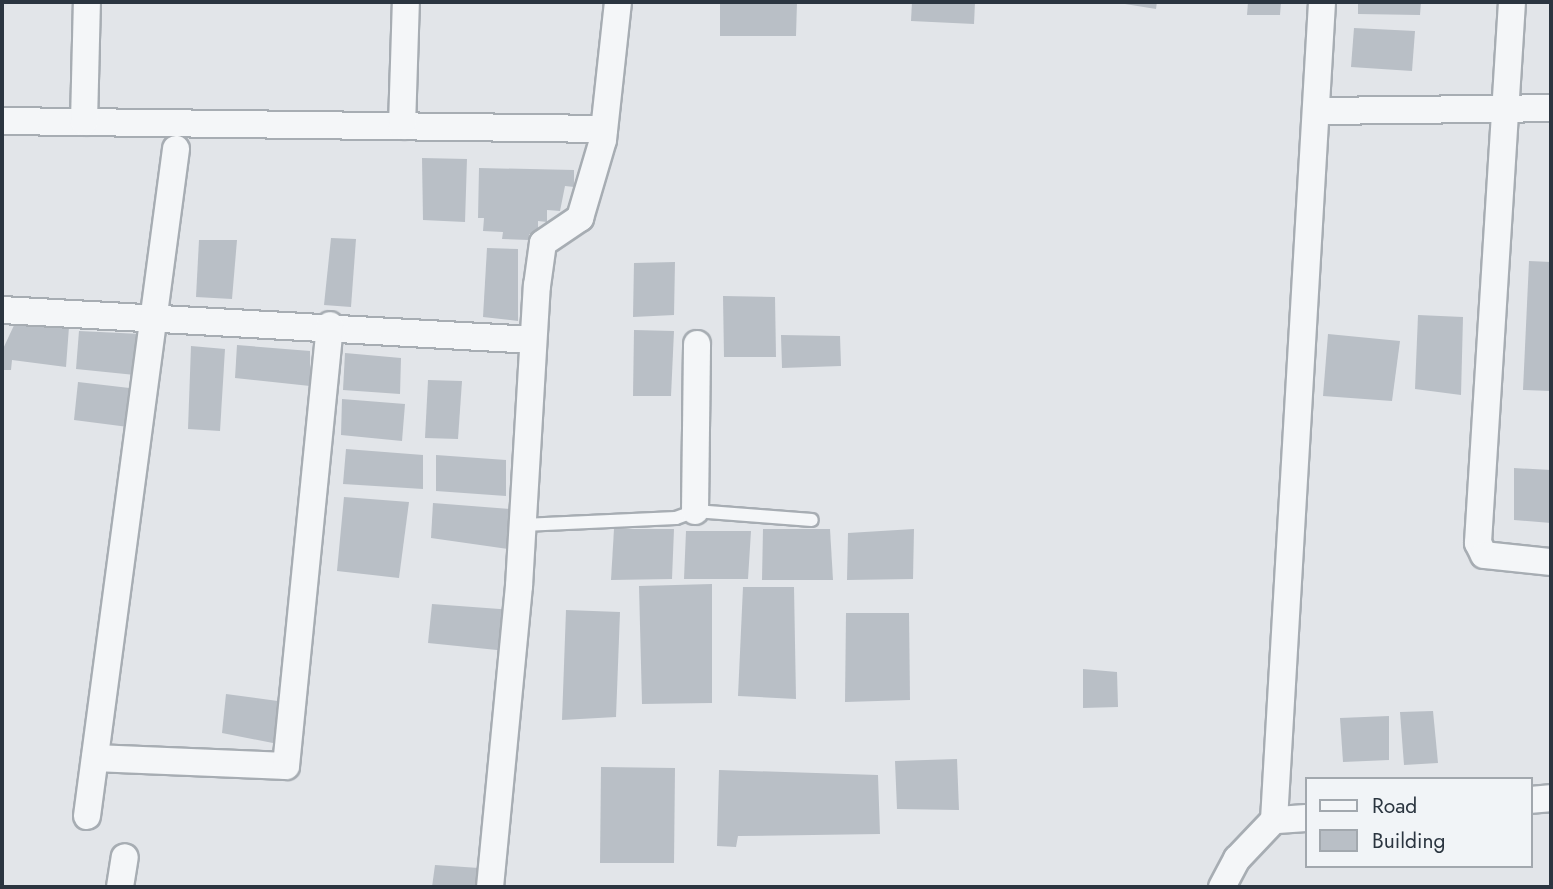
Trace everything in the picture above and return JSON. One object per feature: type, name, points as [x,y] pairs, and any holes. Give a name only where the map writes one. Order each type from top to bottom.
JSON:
[{"type":"street","points":[[84,122],[87,2]]},
{"type":"street","points":[[402,126],[406,2]]},
{"type":"street","points":[[490,887],[523,525],[533,340],[543,243],[580,218],[604,129],[618,2]]},
{"type":"street","points":[[1222,887],[1237,859],[1274,820],[1289,489],[1318,111],[1322,2]]},
{"type":"street","points":[[1512,2],[1502,106],[1478,543],[1484,555],[1551,562]]},
{"type":"street","points":[[1318,111],[1502,106],[1551,108]]},
{"type":"street","points":[[2,121],[604,129]]},
{"type":"street","points":[[87,816],[157,319],[176,149]]},
{"type":"street","points":[[2,310],[330,325],[533,340]]},
{"type":"street","points":[[95,758],[286,766],[330,325]]},
{"type":"street","points":[[695,511],[697,344]]},
{"type":"street","points":[[1532,800],[1551,798]]},
{"type":"street","points":[[1274,820],[1304,818]]},
{"type":"street","points":[[120,887],[125,857]]},
{"type":"lane","points":[[523,525],[676,518],[695,511],[812,520]]},
{"type":"building","points":[[720,2],[797,2],[796,36],[720,36]]},
{"type":"building","points":[[912,2],[975,2],[974,24],[911,21]]},
{"type":"building","points":[[1125,2],[1157,2],[1156,9]]},
{"type":"building","points":[[1248,2],[1281,2],[1280,15],[1247,15]]},
{"type":"building","points":[[1358,2],[1421,2],[1420,15],[1358,14]]},
{"type":"building","points":[[1354,28],[1415,31],[1412,71],[1351,67]]},
{"type":"building","points":[[422,158],[467,159],[465,222],[423,220]]},
{"type":"building","points":[[479,168],[574,170],[574,187],[565,186],[560,211],[547,210],[547,222],[538,221],[538,234],[529,234],[529,240],[502,239],[503,232],[483,231],[484,218],[478,218]]},
{"type":"building","points":[[331,238],[356,239],[351,307],[324,305]]},
{"type":"building","points":[[199,240],[237,240],[232,299],[196,297]]},
{"type":"building","points":[[487,248],[518,249],[518,321],[483,317]]},
{"type":"building","points":[[1529,261],[1551,262],[1551,391],[1523,390]]},
{"type":"building","points":[[675,262],[674,315],[633,317],[634,263]]},
{"type":"building","points":[[723,296],[775,297],[776,357],[724,357]]},
{"type":"building","points":[[1418,315],[1463,317],[1461,395],[1415,389]]},
{"type":"building","points":[[16,321],[69,327],[66,367],[12,360],[11,370],[2,370],[2,351]]},
{"type":"building","points":[[634,330],[674,331],[671,396],[633,396]]},
{"type":"building","points":[[79,331],[141,334],[135,375],[76,369]]},
{"type":"building","points":[[1328,334],[1400,341],[1392,401],[1323,396]]},
{"type":"building","points":[[781,335],[840,336],[841,366],[782,368]]},
{"type":"building","points":[[237,345],[310,351],[310,386],[235,378]]},
{"type":"building","points":[[191,346],[225,349],[220,431],[188,429]]},
{"type":"building","points":[[345,353],[401,358],[400,394],[343,390]]},
{"type":"building","points":[[428,380],[462,381],[458,439],[425,438]]},
{"type":"building","points":[[78,382],[138,389],[136,428],[74,420]]},
{"type":"building","points":[[342,399],[405,404],[402,441],[341,435]]},
{"type":"building","points":[[346,449],[423,455],[423,489],[343,484]]},
{"type":"building","points":[[436,455],[506,460],[506,496],[436,491]]},
{"type":"building","points":[[1514,468],[1551,470],[1551,523],[1514,520]]},
{"type":"building","points":[[344,497],[409,502],[399,578],[337,571]]},
{"type":"building","points":[[433,503],[510,509],[508,549],[431,538]]},
{"type":"building","points":[[614,529],[674,529],[672,579],[611,580]]},
{"type":"building","points":[[763,529],[830,529],[833,580],[762,580]]},
{"type":"building","points":[[914,529],[913,579],[847,580],[848,533]]},
{"type":"building","points":[[686,531],[751,531],[748,579],[684,579]]},
{"type":"building","points":[[712,584],[712,703],[642,704],[639,586]]},
{"type":"building","points":[[743,587],[794,587],[796,699],[738,696]]},
{"type":"building","points":[[432,604],[512,610],[507,651],[428,643]]},
{"type":"building","points":[[566,610],[620,612],[616,717],[562,720]]},
{"type":"building","points":[[846,613],[909,613],[910,700],[845,702]]},
{"type":"building","points":[[1083,669],[1117,672],[1118,707],[1083,708]]},
{"type":"building","points":[[226,694],[285,702],[283,745],[222,733]]},
{"type":"building","points":[[1433,711],[1438,763],[1404,765],[1400,712]]},
{"type":"building","points":[[1389,716],[1389,760],[1343,762],[1340,718]]},
{"type":"building","points":[[957,759],[959,810],[897,809],[895,761]]},
{"type":"building","points":[[601,767],[675,768],[674,863],[600,863]]},
{"type":"building","points":[[719,770],[878,775],[880,834],[738,836],[736,847],[717,846]]},
{"type":"building","points":[[435,865],[479,868],[477,887],[432,887]]}]
